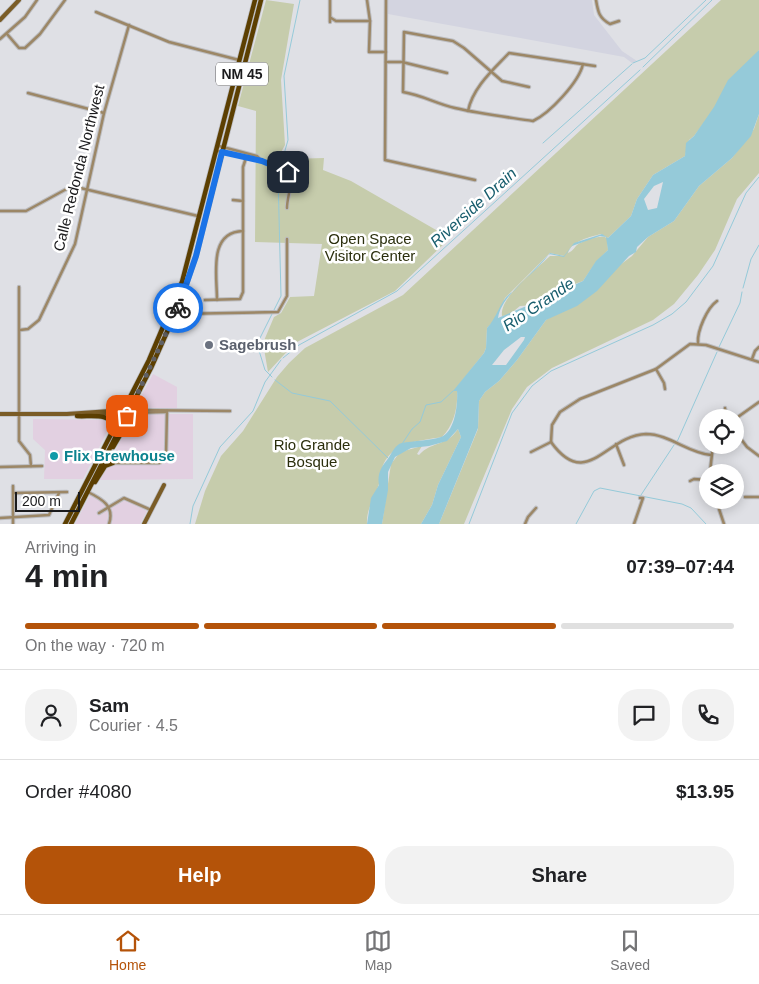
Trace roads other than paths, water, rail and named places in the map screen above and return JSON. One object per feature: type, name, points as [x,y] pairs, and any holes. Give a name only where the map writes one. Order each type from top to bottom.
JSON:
[{"type":"main road","name":"NM 45","points":[[69,524],[129,412],[176,314],[196,256],[255,0]]},
{"type":"main road","name":"NM 45","points":[[69,524],[84,486],[149,360],[182,282],[238,91],[261,0]]},
{"type":"main road","points":[[238,91],[237,84],[242,63],[240,60]]},
{"type":"main road","points":[[88,490],[105,466],[113,463],[108,458],[108,452],[116,443],[130,418],[140,413]]},
{"type":"main road","points":[[77,416],[108,418],[111,420],[113,428]]},
{"type":"street","points":[[0,20],[20,0]]},
{"type":"street","points":[[0,39],[26,17],[37,0]]},
{"type":"street","points":[[7,34],[16,46],[25,48],[40,34],[65,0]]},
{"type":"street","points":[[330,0],[331,20],[370,21]]},
{"type":"street","points":[[367,0],[370,21],[369,52],[386,52]]},
{"type":"street","points":[[386,0],[385,160],[475,180]]},
{"type":"street","points":[[596,0],[598,14],[603,20],[610,24],[619,21]]},
{"type":"street","points":[[96,12],[169,42],[240,60]]},
{"type":"street","name":"Calle Redonda Northwest","points":[[20,330],[28,329],[39,320],[75,244],[104,113],[129,25]]},
{"type":"street","points":[[529,88],[502,81],[492,71],[452,41],[404,32],[403,92],[418,94],[454,108],[533,122],[543,115],[571,86],[581,74],[583,64]]},
{"type":"street","points":[[468,110],[470,98],[475,90],[509,53],[595,66]]},
{"type":"street","points":[[386,62],[402,62],[447,73]]},
{"type":"street","points":[[28,93],[104,113]]},
{"type":"street","points":[[221,149],[246,158],[262,161],[288,172],[292,181],[286,198],[287,208]]},
{"type":"street","points":[[221,149],[257,156],[262,161]]},
{"type":"street","points":[[205,300],[240,298],[243,292],[243,167],[246,158]]},
{"type":"street","points":[[0,211],[26,211],[72,186],[200,217]]},
{"type":"street","points":[[233,200],[243,201]]},
{"type":"street","points":[[217,300],[217,251],[221,241],[232,232],[243,231]]},
{"type":"street","points":[[176,314],[274,313],[280,310],[287,296],[287,238]]},
{"type":"street","points":[[19,287],[19,441],[30,455],[31,466]]},
{"type":"street","points":[[698,343],[699,332],[712,305],[717,301]]},
{"type":"street","points":[[710,464],[711,455],[693,452],[656,435],[634,436],[616,444],[596,459],[576,462],[564,457],[550,442],[552,425],[560,412],[580,398],[656,369],[686,346],[698,343],[703,344],[732,355],[759,362]]},
{"type":"street","points":[[752,359],[754,352],[759,347]]},
{"type":"street","points":[[656,369],[664,383],[665,389]]},
{"type":"street","points":[[744,413],[759,402]]},
{"type":"street","points":[[129,412],[167,411]]},
{"type":"street","points":[[113,463],[159,463],[164,461],[166,455],[167,411]]},
{"type":"street","points":[[19,416],[122,412],[230,411]]},
{"type":"street","points":[[0,416],[77,416],[122,412]]},
{"type":"street","points":[[531,452],[550,442]]},
{"type":"street","points":[[616,444],[624,465]]},
{"type":"street","points":[[744,444],[759,456]]},
{"type":"street","points":[[0,467],[42,466]]},
{"type":"street","points":[[690,481],[699,480]]},
{"type":"street","points":[[144,524],[164,485]]},
{"type":"street","points":[[13,486],[13,524]]},
{"type":"street","points":[[88,490],[109,506],[111,513],[109,524]]},
{"type":"street","points":[[0,518],[49,515],[59,492]]},
{"type":"street","points":[[14,493],[67,492]]},
{"type":"street","points":[[745,498],[759,497]]},
{"type":"street","points":[[99,513],[127,498],[151,510]]},
{"type":"street","points":[[634,524],[643,498],[640,498]]},
{"type":"street","points":[[525,524],[530,514],[536,508]]},
{"type":"street","points":[[719,509],[724,524]]},
{"type":"water","name":"Rio Grande","points":[[759,50],[759,114],[751,136],[732,158],[699,186],[674,221],[648,237],[637,247],[636,252],[629,256],[597,291],[577,306],[546,320],[517,360],[499,381],[485,392],[479,401],[478,428],[439,524],[421,524],[432,505],[438,485],[461,437],[458,429],[447,441],[411,448],[395,457],[388,472],[388,490],[382,524],[367,524],[371,498],[379,485],[380,471],[395,448],[402,443],[441,437],[450,430],[455,417],[457,403],[457,391],[453,391],[484,353],[487,328],[505,298],[512,292],[501,309],[498,318],[529,305],[552,304],[564,295],[565,289],[583,281],[596,261],[608,250],[606,237],[600,236],[572,246],[564,257],[549,254],[564,256],[574,243],[602,234],[608,238],[631,216],[637,199],[653,175],[685,156],[686,143],[694,136],[714,107],[728,80]],"holes":[[[663,182],[657,208],[648,210],[644,199],[654,186]],[[521,337],[525,337],[506,365],[492,365],[504,350]]]},
{"type":"water","points":[[549,254],[543,262],[524,281]]},
{"type":"waterway","points":[[272,377],[265,370],[257,344],[281,296],[278,175],[288,140],[284,76],[300,0]]},
{"type":"waterway","points":[[633,63],[645,58],[706,0]]},
{"type":"waterway","name":"Riverside Drain","points":[[643,67],[712,0]]},
{"type":"waterway","points":[[543,143],[632,64]]},
{"type":"waterway","name":"Riverside Drain","points":[[283,358],[299,345],[397,291],[640,70]]},
{"type":"waterway","points":[[469,524],[512,413],[532,386],[551,371],[653,325],[672,314],[686,302],[713,266],[746,193],[759,177]]},
{"type":"waterway","points":[[743,288],[751,259],[759,245]]},
{"type":"waterway","points":[[719,347],[740,303],[742,292]]},
{"type":"waterway","points":[[677,442],[717,352]]},
{"type":"waterway","points":[[190,524],[193,506],[220,447],[253,411],[265,382],[281,360]]},
{"type":"waterway","points":[[275,380],[292,393],[330,401],[388,458]]},
{"type":"waterway","points":[[402,444],[412,429],[420,422],[426,405],[441,402],[453,391]]},
{"type":"waterway","points":[[641,495],[674,445]]},
{"type":"waterway","points":[[576,524],[594,491],[600,488],[682,504],[691,508],[706,524]]},
{"type":"place","name":"Sagebrush","points":[[209,345]]},
{"type":"place","name":"Flix Brewhouse","points":[[54,456]]},
{"type":"park label","name":"Open Space Visitor Center","points":[[370,248]]},
{"type":"park label","name":"Rio Grande Bosque","points":[[312,454]]}]
